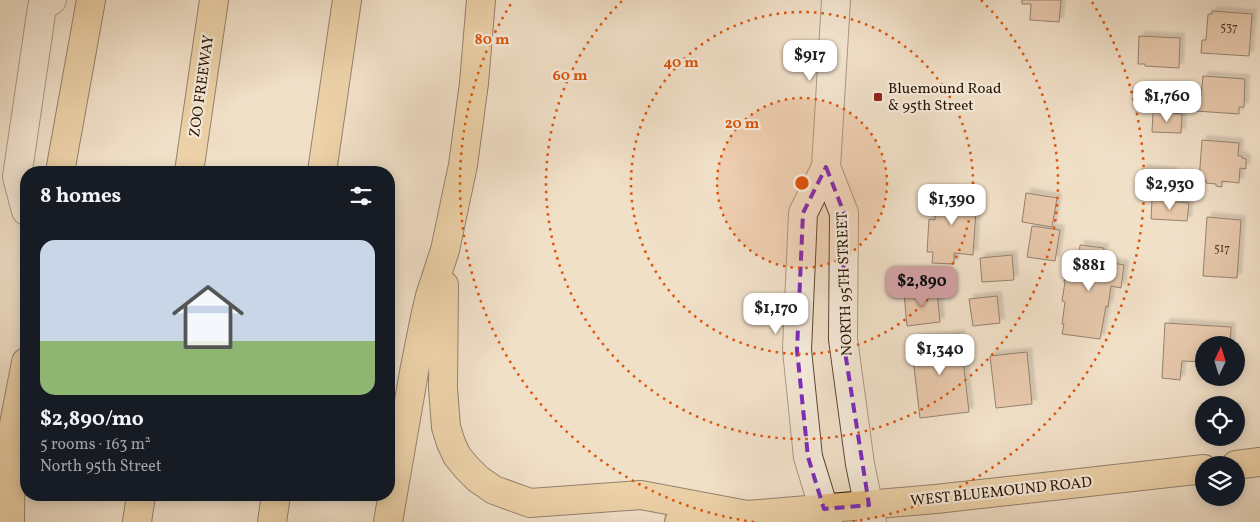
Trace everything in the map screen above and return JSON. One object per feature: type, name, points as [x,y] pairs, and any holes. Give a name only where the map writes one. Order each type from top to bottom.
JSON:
[{"type":"main road","points":[[61,166],[91,0]]},
{"type":"main road","name":"ZOO FREEWAY","points":[[190,166],[214,0]]},
{"type":"main road","points":[[323,166],[347,0]]},
{"type":"main road","points":[[395,482],[425,317],[445,250],[462,174],[474,83],[481,0]]},
{"type":"main road","points":[[445,250],[443,388],[446,427],[458,456],[478,479],[494,490],[530,503],[641,495],[747,515]]},
{"type":"main road","points":[[10,522],[5,450],[20,387]]},
{"type":"main road","points":[[1245,464],[1260,462]]},
{"type":"main road","name":"WEST BLUEMOUND ROAD","points":[[679,522],[747,515],[870,514],[936,499],[1195,470]]},
{"type":"main road","points":[[137,522],[140,501]]},
{"type":"main road","points":[[272,522],[275,501]]},
{"type":"main road","points":[[388,522],[392,501]]},
{"type":"street","points":[[20,189],[17,177],[42,7],[52,0]]},
{"type":"street","name":"NORTH 95TH STREET","points":[[826,515],[808,457],[797,350],[803,213],[826,167],[836,0]]},
{"type":"street","name":"NORTH 95TH STREET","points":[[826,167],[844,213],[843,339],[860,464],[870,514]]},
{"type":"highlighted area","points":[[826,167],[844,213],[843,339],[869,505],[824,509],[808,457],[797,350],[803,213]]},
{"type":"building","points":[[1022,0],[1061,0],[1059,22],[1030,20],[1031,4],[1022,4]]},
{"type":"building","points":[[1212,11],[1252,14],[1249,56],[1201,53],[1202,40],[1206,40],[1208,14],[1212,14]]},
{"type":"building","points":[[1139,36],[1180,38],[1179,68],[1138,64]]},
{"type":"building","points":[[1203,76],[1245,79],[1244,107],[1239,107],[1239,114],[1196,111],[1197,96],[1201,96]]},
{"type":"building","points":[[1153,112],[1182,114],[1181,133],[1152,132]]},
{"type":"building","points":[[1202,140],[1239,143],[1238,156],[1246,159],[1246,169],[1240,168],[1239,183],[1222,181],[1222,187],[1206,183],[1206,180],[1199,180]]},
{"type":"building","points":[[1142,169],[1173,172],[1171,198],[1140,196]]},
{"type":"building","points":[[937,190],[977,193],[973,255],[954,253],[954,264],[932,263],[933,252],[927,252],[929,219],[935,220]]},
{"type":"building","points":[[1026,193],[1057,198],[1052,227],[1022,222]]},
{"type":"building","points":[[1152,200],[1189,203],[1187,221],[1151,219]]},
{"type":"building","points":[[1207,217],[1241,220],[1237,278],[1203,276]]},
{"type":"building","points":[[1032,226],[1060,230],[1055,261],[1027,257]]},
{"type":"building","points":[[1080,245],[1104,248],[1102,261],[1124,265],[1121,288],[1111,286],[1100,339],[1062,334],[1065,302],[1062,301],[1064,282],[1067,270],[1069,270],[1071,257],[1079,258]]},
{"type":"building","points":[[1012,255],[1014,280],[982,282],[980,258]]},
{"type":"building","points":[[937,291],[940,322],[907,326],[904,293]]},
{"type":"building","points":[[997,296],[1000,323],[973,326],[969,299]]},
{"type":"building","points":[[1165,323],[1231,327],[1230,336],[1195,336],[1195,362],[1182,361],[1180,380],[1162,378]]},
{"type":"building","points":[[960,334],[969,412],[920,418],[913,359],[910,360],[908,341]]},
{"type":"building","points":[[1027,352],[1032,404],[996,408],[990,356]]},
{"type":"place","name":"Bluemound Road & 95th Street","points":[[878,97]]}]
